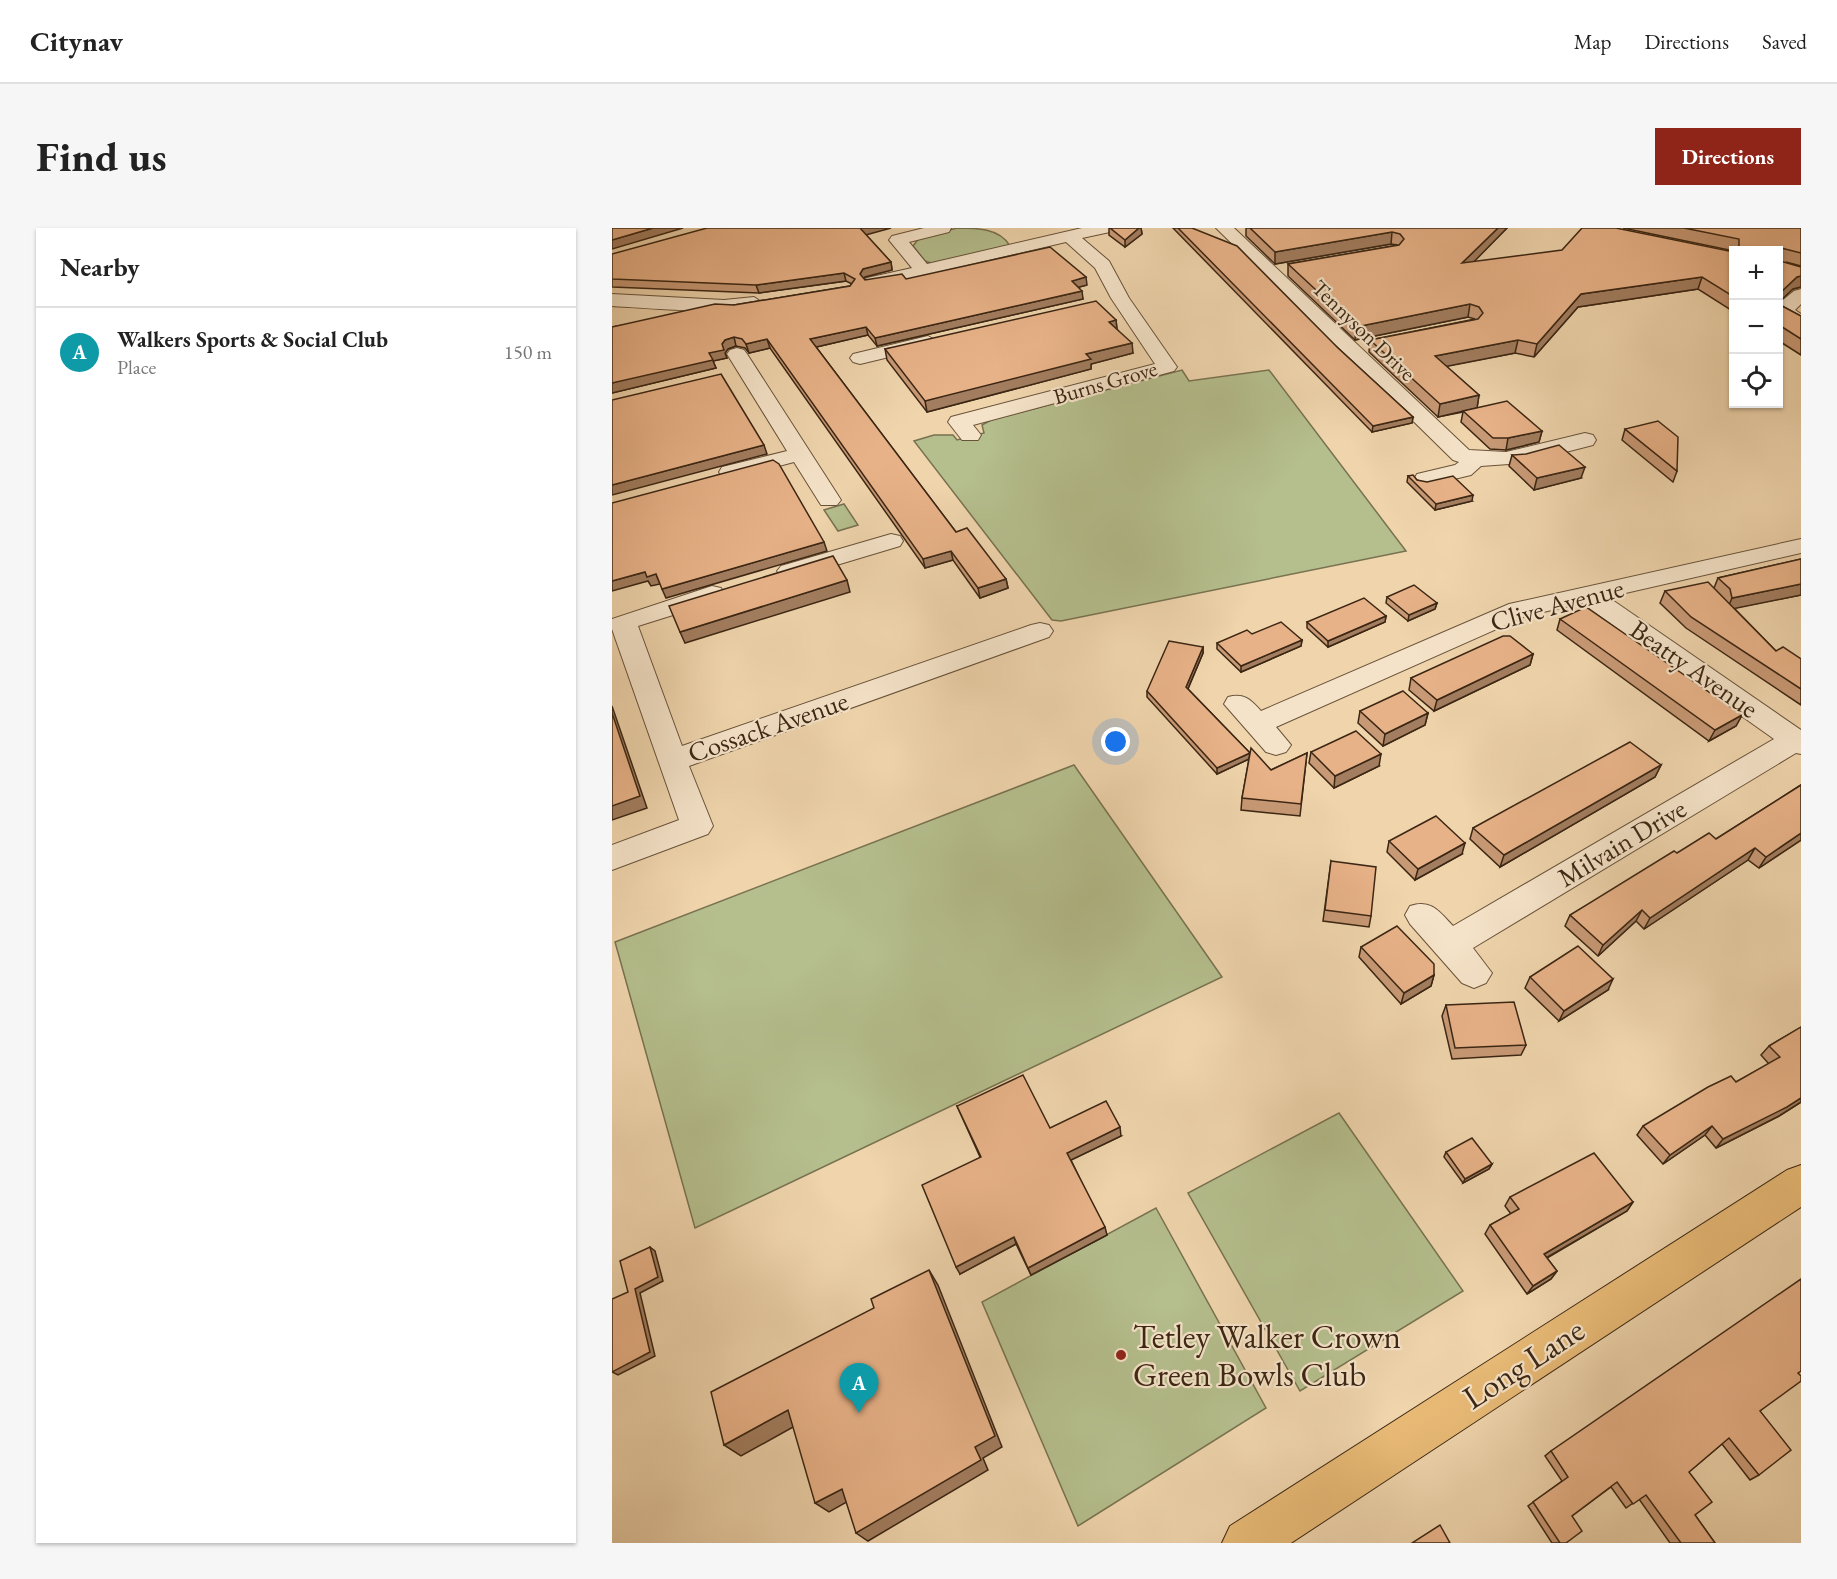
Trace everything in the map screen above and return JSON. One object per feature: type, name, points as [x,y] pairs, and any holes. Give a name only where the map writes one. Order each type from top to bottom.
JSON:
[{"type":"main road","name":"Long Lane","points":[[1246,1543],[1801,1184]]},
{"type":"street","points":[[924,271],[898,240],[943,228]]},
{"type":"street","points":[[873,282],[1027,248],[1104,228]]},
{"type":"street","name":"Tennyson Drive","points":[[1224,228],[1455,451],[1475,460]]},
{"type":"street","points":[[1003,232],[1027,248]]},
{"type":"street","name":"Burns Grove","points":[[956,428],[1167,367],[1120,298],[1103,264],[1071,237]]},
{"type":"street","points":[[1270,272],[1292,268]]},
{"type":"street","points":[[1801,295],[1783,310],[1801,323]]},
{"type":"street","points":[[1097,303],[1120,298]]},
{"type":"street","points":[[612,300],[724,306],[768,301]]},
{"type":"street","points":[[634,318],[652,302]]},
{"type":"street","points":[[860,358],[950,337]]},
{"type":"street","points":[[1347,349],[1372,344]]},
{"type":"street","points":[[723,375],[741,362],[829,500]]},
{"type":"street","points":[[1425,479],[1463,470],[1475,460],[1498,460],[1578,434],[1603,454]]},
{"type":"street","points":[[709,478],[800,454]]},
{"type":"street","points":[[770,577],[856,542],[891,541]]},
{"type":"street","name":"Clive Avenue","points":[[1276,745],[1247,714],[1502,616],[1545,603],[1801,546]]},
{"type":"street","points":[[672,761],[623,622],[736,587]]},
{"type":"street","name":"Beatty Avenue","points":[[1586,594],[1798,742]]},
{"type":"street","name":"Cossack Avenue","points":[[612,858],[698,826],[672,761],[1021,631]]},
{"type":"street","name":"Milvain Drive","points":[[1449,945],[1798,742]]},
{"type":"street","points":[[1422,915],[1474,973]]},
{"type":"green space","points":[[957,228],[994,232],[1006,240],[1010,246],[934,264],[925,261],[913,246],[919,238]]},
{"type":"green space","points":[[1182,370],[1189,381],[1269,370],[1406,551],[1061,621],[1052,620],[914,441],[934,435],[953,435],[957,440],[984,433],[982,425],[991,420]]},
{"type":"green space","points":[[844,504],[858,525],[838,531],[824,510]]},
{"type":"green space","points":[[1074,765],[1222,977],[695,1228],[615,942]]},
{"type":"green space","name":"Tetley Walker Crown Green Bowls Club","points":[[1339,1113],[1463,1291],[1300,1391],[1188,1193]]},
{"type":"green space","name":"Tetley Walker Crown Green Bowls Club","points":[[1156,1208],[1266,1408],[1078,1526],[982,1302]]},
{"type":"building","points":[[612,228],[653,228],[612,240]]},
{"type":"building","points":[[707,228],[860,228],[891,262],[863,269],[860,274],[865,280],[902,274],[906,279],[1050,247],[1086,277],[1072,281],[1082,291],[875,338],[866,327],[810,339],[956,532],[967,528],[1006,579],[978,588],[951,551],[923,559],[767,339],[746,344],[742,339],[734,337],[725,340],[722,344],[724,350],[709,353],[713,360],[612,383],[612,327],[715,304],[734,305],[850,286],[855,279],[844,273],[756,285],[612,279],[612,254]]},
{"type":"building","points":[[1110,228],[1139,228],[1125,240]]},
{"type":"building","points":[[1178,228],[1192,228],[1237,246],[1338,348],[1413,417],[1373,426]]},
{"type":"building","points":[[1250,228],[1498,228],[1462,263],[1562,250],[1582,228],[1616,228],[1729,251],[1729,294],[1702,277],[1581,294],[1537,344],[1518,340],[1435,356],[1479,395],[1440,404],[1370,340],[1478,319],[1483,313],[1479,307],[1470,304],[1356,327],[1288,264],[1399,245],[1404,239],[1400,234],[1392,232],[1275,252]]},
{"type":"building","points":[[1684,228],[1801,228],[1801,253],[1783,248],[1783,246],[1739,246],[1739,239]]},
{"type":"building","points":[[1783,262],[1801,267],[1801,276],[1783,290]]},
{"type":"building","points":[[1096,301],[1116,320],[1109,322],[1132,343],[1086,354],[1091,359],[925,401],[885,349]]},
{"type":"building","points":[[1783,307],[1801,316],[1801,339],[1783,328]]},
{"type":"building","points":[[721,374],[764,445],[612,485],[612,400]]},
{"type":"building","points":[[1507,401],[1542,431],[1508,438],[1493,438],[1463,411]]},
{"type":"building","points":[[1658,421],[1678,437],[1677,471],[1625,429]]},
{"type":"building","points":[[1559,445],[1585,467],[1537,478],[1512,455],[1526,454]]},
{"type":"building","points":[[773,460],[779,464],[824,542],[662,589],[656,574],[647,577],[645,572],[612,581],[612,503]]},
{"type":"building","points":[[1413,475],[1417,480],[1427,482],[1453,476],[1473,495],[1436,504],[1408,476]]},
{"type":"building","points":[[833,556],[847,580],[680,632],[669,606]]},
{"type":"building","points":[[1801,559],[1801,584],[1732,598],[1730,589],[1718,578]]},
{"type":"building","points":[[1708,582],[1776,651],[1783,647],[1801,659],[1801,689],[1691,617],[1665,591]]},
{"type":"building","points":[[1414,585],[1437,603],[1409,615],[1387,597]]},
{"type":"building","points":[[1364,598],[1386,616],[1328,641],[1307,622]]},
{"type":"building","points":[[1586,607],[1742,715],[1715,730],[1560,619]]},
{"type":"building","points":[[1281,622],[1302,640],[1241,666],[1217,643],[1247,630],[1252,634]]},
{"type":"building","points":[[1503,636],[1510,636],[1533,654],[1437,700],[1411,678]]},
{"type":"building","points":[[1169,641],[1203,647],[1186,687],[1250,753],[1217,768],[1147,691]]},
{"type":"building","points":[[1403,691],[1428,713],[1385,734],[1360,711]]},
{"type":"building","points":[[612,713],[640,796],[612,806]]},
{"type":"building","points":[[1356,731],[1381,754],[1335,776],[1311,752]]},
{"type":"building","points":[[1630,742],[1661,765],[1504,855],[1473,828]]},
{"type":"building","points":[[1251,748],[1271,770],[1307,753],[1301,804],[1242,798]]},
{"type":"building","points":[[1801,785],[1801,833],[1766,857],[1755,848],[1650,918],[1642,910],[1603,945],[1570,915],[1674,851],[1677,853],[1709,833],[1716,839]]},
{"type":"building","points":[[1436,816],[1465,843],[1418,869],[1389,841]]},
{"type":"building","points":[[1331,861],[1376,867],[1371,916],[1325,910]]},
{"type":"building","points":[[1397,926],[1434,964],[1434,975],[1404,993],[1361,947]]},
{"type":"building","points":[[1578,946],[1613,979],[1564,1011],[1530,977]]},
{"type":"building","points":[[1514,1002],[1526,1045],[1455,1048],[1446,1005]]},
{"type":"building","points":[[1801,1027],[1801,1098],[1787,1107],[1723,1139],[1712,1126],[1670,1155],[1643,1126],[1708,1087],[1731,1076],[1736,1082],[1780,1057],[1769,1046]]},
{"type":"building","points":[[1023,1075],[1050,1128],[1106,1101],[1120,1127],[1067,1153],[1105,1227],[1028,1268],[1014,1237],[956,1267],[922,1185],[981,1157],[957,1106]]},
{"type":"building","points":[[1472,1138],[1492,1164],[1465,1179],[1446,1152]]},
{"type":"building","points":[[1594,1153],[1633,1202],[1544,1254],[1557,1271],[1533,1286],[1490,1225],[1519,1209],[1510,1197]]},
{"type":"building","points":[[650,1247],[658,1277],[635,1289],[650,1352],[612,1372],[612,1299],[628,1292],[620,1261]]},
{"type":"building","points":[[929,1270],[995,1436],[975,1447],[981,1460],[856,1533],[842,1489],[815,1503],[788,1410],[724,1445],[711,1392],[874,1308],[871,1299]]},
{"type":"building","points":[[1801,1279],[1801,1371],[1798,1373],[1801,1381],[1760,1411],[1791,1450],[1759,1475],[1729,1438],[1689,1472],[1712,1502],[1695,1515],[1715,1543],[1681,1543],[1646,1495],[1633,1504],[1617,1482],[1572,1516],[1582,1531],[1566,1543],[1560,1543],[1533,1502],[1568,1477],[1551,1451]]},
{"type":"building","points":[[1440,1525],[1450,1543],[1412,1543]]},
{"type":"place","name":"Tetley Walker Crown Green Bowls Club","points":[[1121,1355]]},
{"type":"place","name":"Walkers Sports & Social Club","points":[[859,1413]]}]
